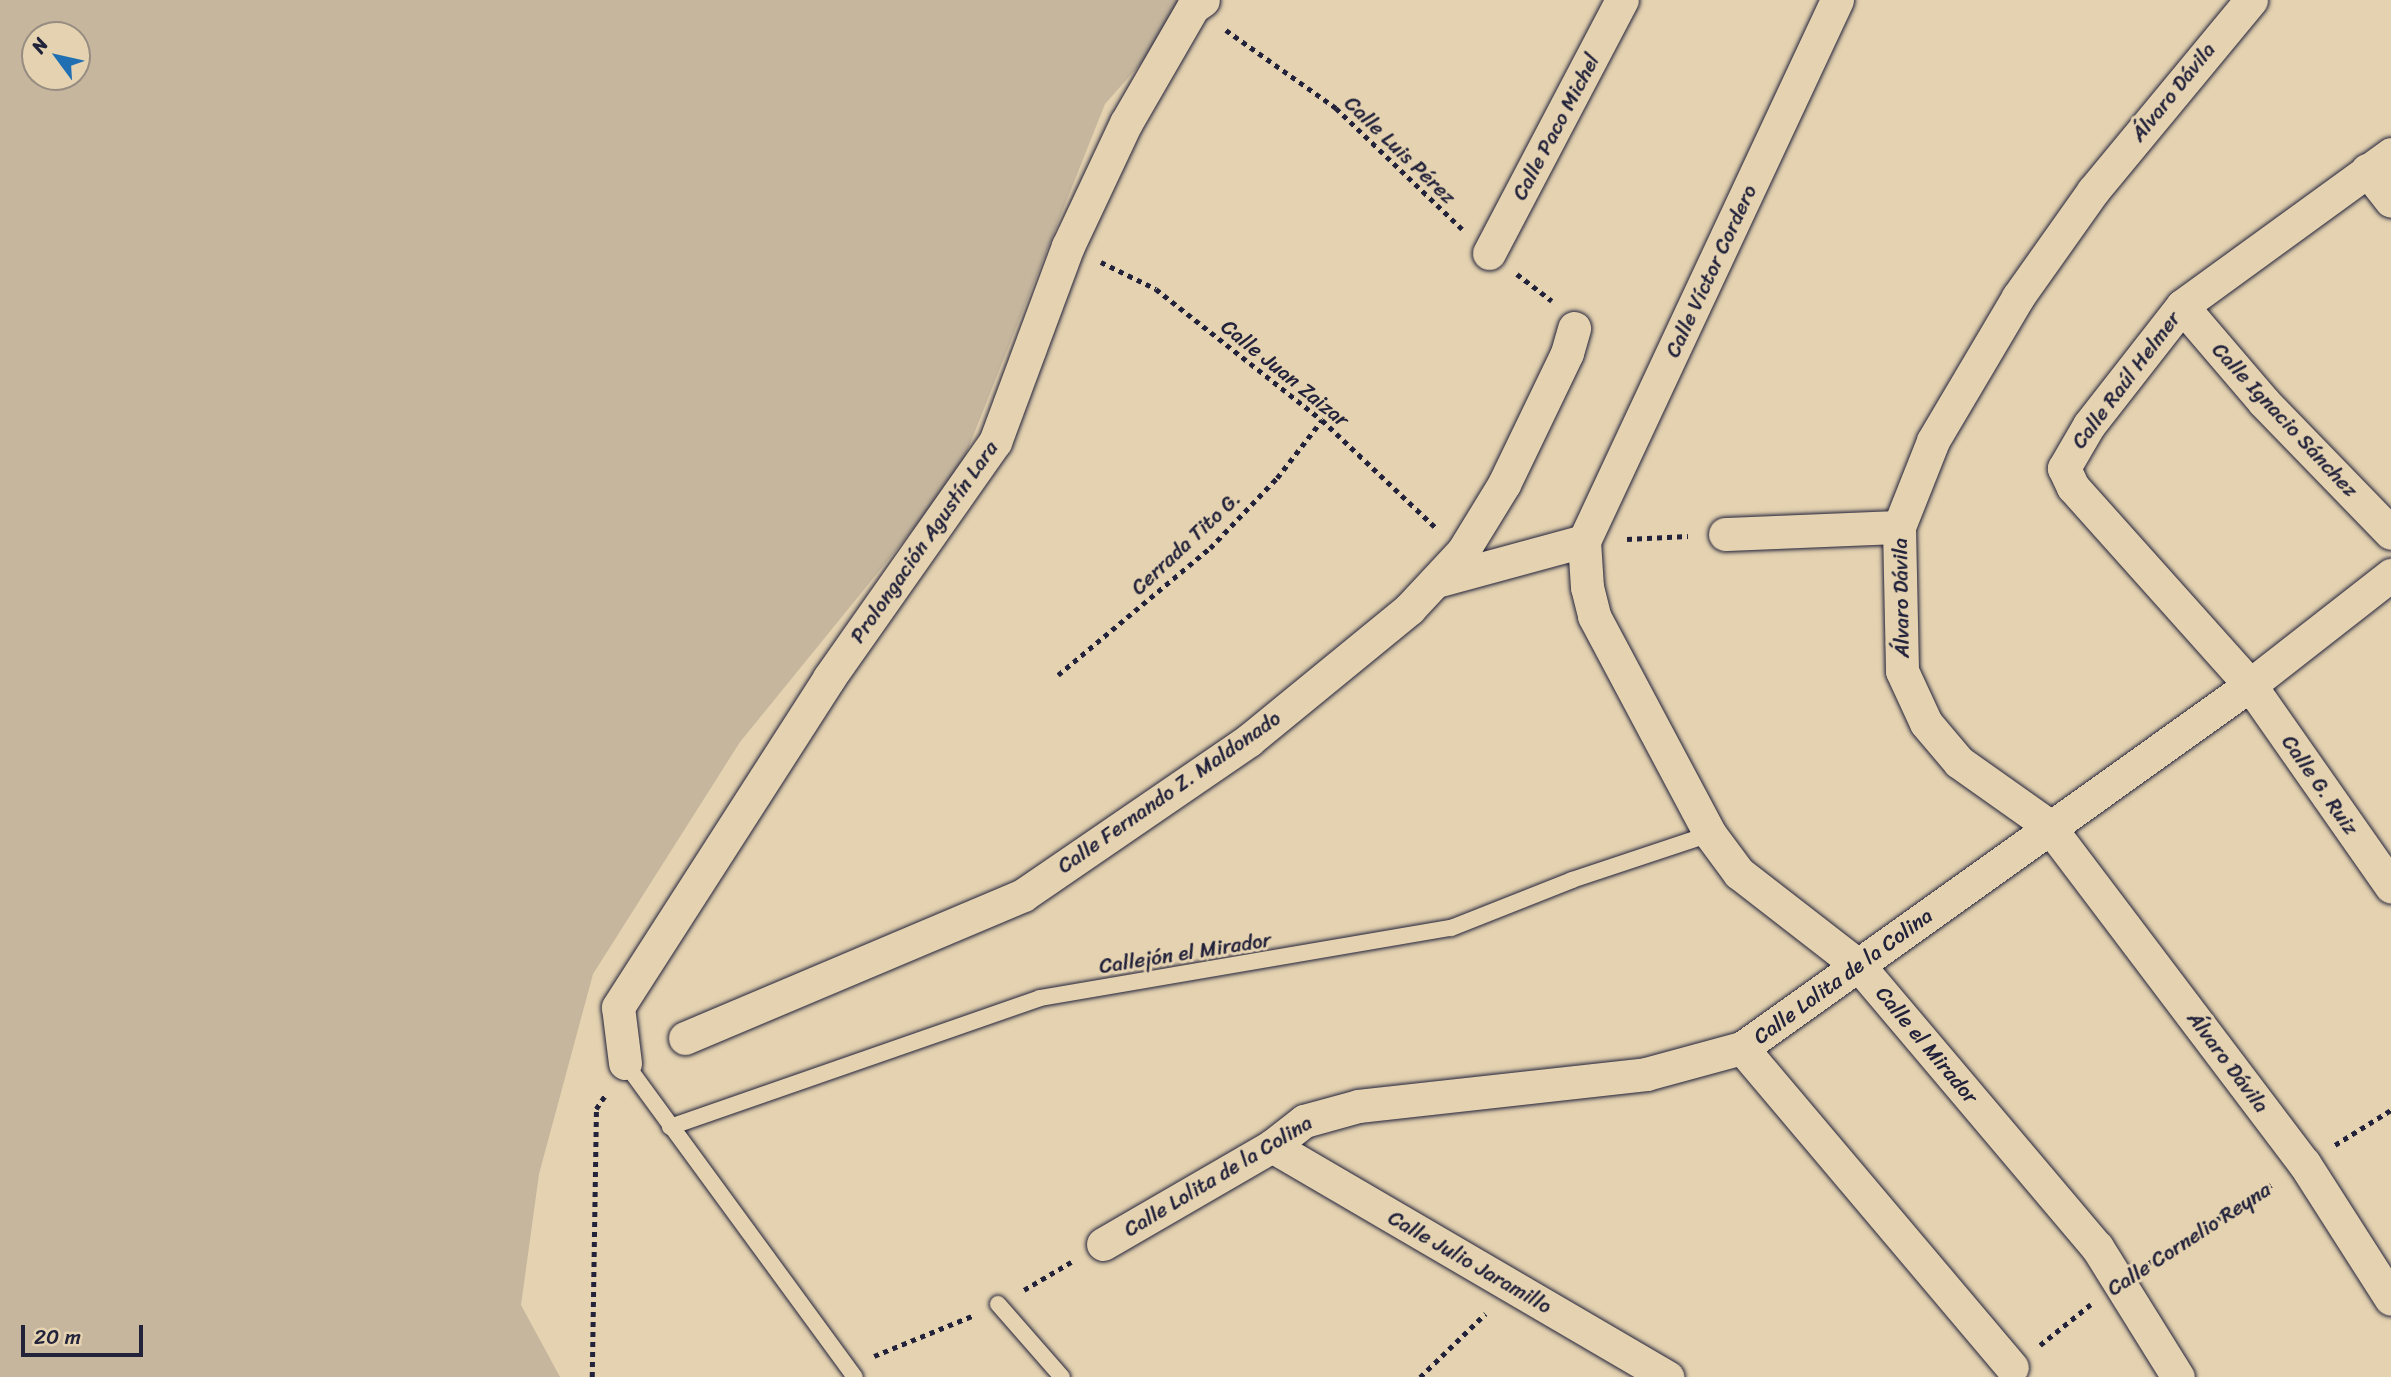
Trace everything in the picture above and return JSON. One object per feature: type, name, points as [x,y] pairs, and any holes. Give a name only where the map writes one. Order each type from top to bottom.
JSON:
[{"type":"street","name":"Calle Paco Michel","points":[[1489,253],[1622,0]]},
{"type":"street","name":"Calle Víctor Cordero","points":[[1584,541],[1837,0]]},
{"type":"street","name":"Álvaro Dávila","points":[[2250,0],[2092,191],[2018,297],[1933,441],[1899,527],[1902,671],[1926,723],[1959,762],[2048,825],[2304,1163],[2391,1299]]},
{"type":"street","name":"Prolongación Agustín Lara","points":[[625,1063],[618,1007],[829,678],[995,442],[1069,246],[1126,123],[1198,4]]},
{"type":"street","points":[[2379,162],[2391,201]]},
{"type":"street","name":"Calle Raúl Helmer","points":[[2250,685],[2074,487],[2064,468],[2089,425],[2182,306],[2379,162]]},
{"type":"street","name":"Calle Ignacio Sánchez","points":[[2182,306],[2264,402],[2391,533]]},
{"type":"street","name":"Calle Fernando Z. Maldonado","points":[[685,1038],[1023,895],[1249,740],[1440,579],[1463,551],[1504,484],[1567,353],[1574,328]]},
{"type":"street","points":[[1725,534],[1899,527]]},
{"type":"street","points":[[1440,579],[1584,541]]},
{"type":"street","name":"Calle el Mirador","points":[[1584,541],[1587,587],[1594,616],[1710,834],[1739,873],[1860,967],[2097,1247],[2178,1377]]},
{"type":"street","name":"Calle Lolita de la Colina","points":[[1103,1244],[1272,1146],[1304,1121],[1358,1106],[1646,1074],[1742,1048],[1860,967],[2048,825],[2250,685],[2391,575]]},
{"type":"street","name":"Calle G. Ruiz","points":[[2250,685],[2391,886]]},
{"type":"street","points":[[1742,1048],[2008,1374]]},
{"type":"street","name":"Calle Julio Jaramillo","points":[[1272,1146],[1668,1377]]},
{"type":"lane","name":"Callejón el Mirador","points":[[670,1127],[1040,998],[1451,928],[1572,880],[1710,834]]},
{"type":"lane","points":[[625,1063],[855,1377]]},
{"type":"lane","points":[[998,1304],[1062,1377]]},
{"type":"path","name":"Calle Luis Pérez","points":[[1198,4],[1336,108],[1417,191],[1489,253],[1562,308],[1574,328]]},
{"type":"path","name":"Calle Juan Zaizar","points":[[1069,246],[1156,289],[1322,420],[1463,551]]},
{"type":"path","name":"Cerrada Tito G.","points":[[1058,675],[1210,548],[1277,478],[1322,420]]},
{"type":"path","points":[[1584,541],[1725,534]]},
{"type":"path","points":[[592,1377],[596,1109],[625,1063]]},
{"type":"path","name":"Calle Cornelio Reyna","points":[[2008,1374],[2119,1282],[2391,1110]]},
{"type":"path","points":[[1420,1377],[1512,1288]]},
{"type":"shaded area","points":[[0,0],[1197,0],[1105,104],[958,474],[740,742],[593,974],[539,1174],[521,1305],[560,1377],[0,1377]]}]
